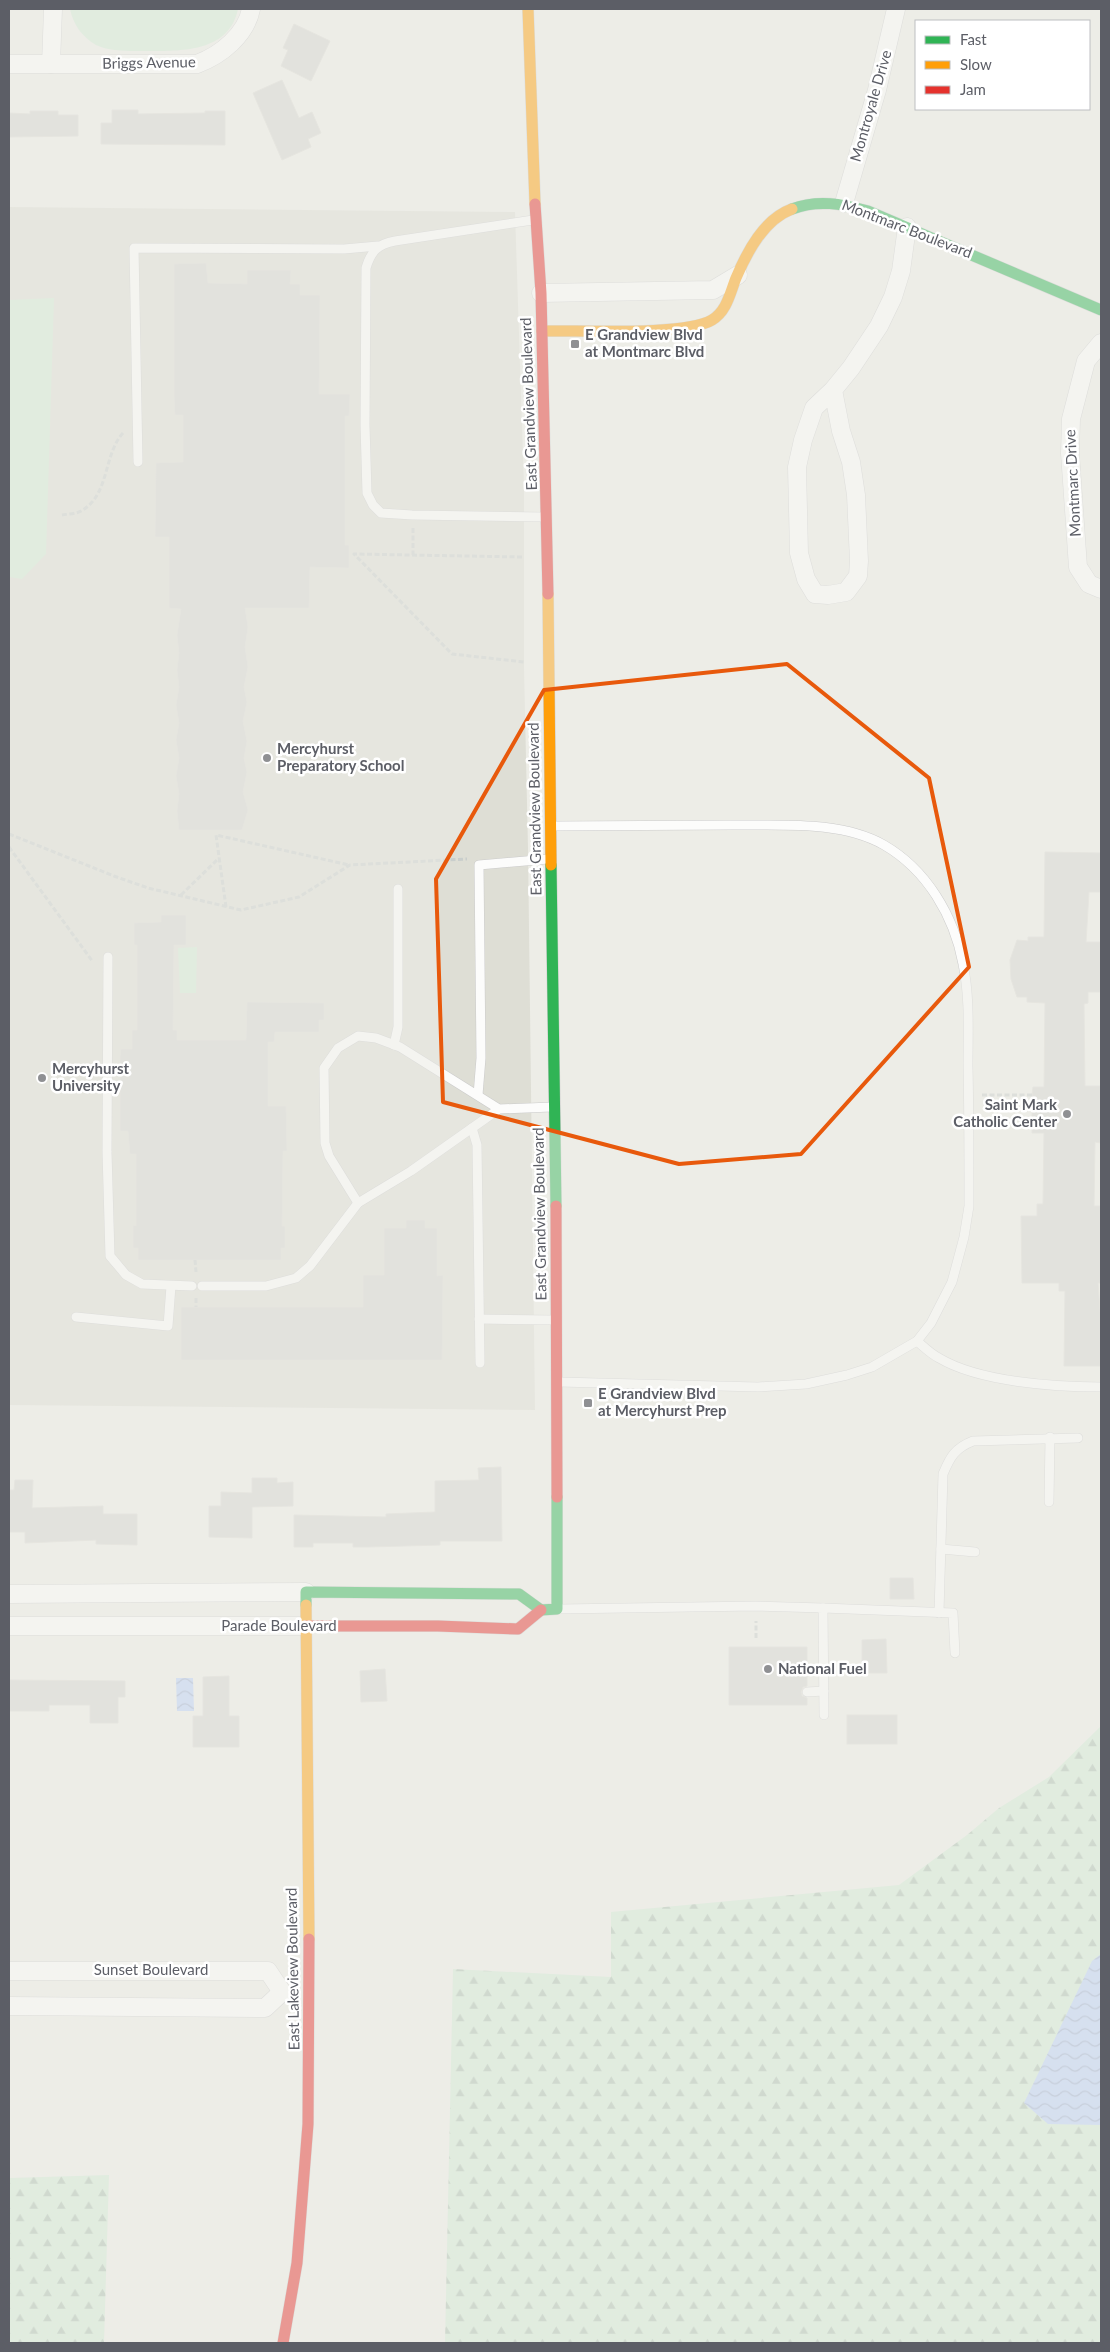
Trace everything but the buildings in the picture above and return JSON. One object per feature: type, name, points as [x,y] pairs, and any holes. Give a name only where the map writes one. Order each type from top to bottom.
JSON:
[{"type":"street","points":[[51,64],[53,9]]},
{"type":"street","name":"Briggs Avenue","points":[[9,64],[197,64],[210,59],[228,45],[245,25],[251,9]]},
{"type":"street","name":"East Grandview Boulevard","points":[[528,9],[532,147],[542,331],[547,516],[557,1320],[557,1609]]},
{"type":"street","name":"Montroyale Drive","points":[[844,203],[877,90],[896,9]]},
{"type":"street","name":"Montmarc Boulevard","points":[[542,331],[694,327],[709,322],[718,315],[725,305],[754,244],[771,222],[791,208],[816,201],[844,203],[1101,310]]},
{"type":"street","points":[[833,390],[841,431],[851,462],[856,496],[859,561],[858,576],[846,592],[828,595],[815,594],[806,579],[799,553],[797,467],[814,408],[833,390],[879,326],[893,297],[901,271],[907,228]]},
{"type":"street","points":[[540,293],[713,290],[738,275]]},
{"type":"street","name":"Montmarc Drive","points":[[1101,344],[1086,361],[1071,419],[1070,453],[1078,567],[1089,584],[1101,589]]},
{"type":"street","points":[[9,1594],[306,1592],[519,1594],[541,1610],[557,1609]]},
{"type":"street","name":"East Lakeview Boulevard","points":[[283,2343],[297,2263],[309,2095],[306,1592]]},
{"type":"street","name":"Parade Boulevard","points":[[9,1626],[438,1626],[518,1629],[541,1610]]},
{"type":"street","name":"Sunset Boulevard","points":[[9,1971],[268,1971],[282,1992]]},
{"type":"street","points":[[9,2006],[265,2008],[282,1992],[309,1994]]},
{"type":"lane","points":[[138,462],[134,248],[344,249],[378,246],[384,243],[512,221],[536,220]]},
{"type":"lane","points":[[378,246],[369,258],[366,268],[365,425],[368,493],[373,504],[381,513],[547,516]]},
{"type":"lane","points":[[550,826],[807,826],[861,835],[884,845],[909,864],[931,887],[956,933],[963,965],[968,1007],[968,1206],[964,1237],[952,1282],[930,1323],[917,1341],[872,1367],[847,1375],[806,1384],[758,1387],[556,1382]]},
{"type":"lane","points":[[478,1095],[481,1058],[479,865],[551,859]]},
{"type":"lane","points":[[394,1045],[398,1026],[398,889]]},
{"type":"lane","points":[[108,956],[107,1152],[110,1256],[126,1275],[142,1284],[192,1286]]},
{"type":"lane","points":[[358,1203],[329,1156],[325,1143],[324,1068],[338,1048],[358,1036],[376,1038],[394,1045],[499,1109]]},
{"type":"lane","points":[[202,1286],[266,1286],[296,1278],[310,1266],[358,1203],[411,1171],[499,1109],[554,1107]]},
{"type":"lane","points":[[472,1128],[477,1145],[480,1364]]},
{"type":"lane","points":[[76,1317],[168,1326],[171,1286]]},
{"type":"lane","points":[[479,1319],[557,1320]]},
{"type":"lane","points":[[917,1341],[938,1358],[963,1369],[999,1378],[1075,1387],[1101,1387]]},
{"type":"lane","points":[[1049,1502],[1050,1437]]},
{"type":"lane","points":[[939,1613],[944,1474],[950,1457],[959,1446],[972,1441],[1050,1437],[1078,1438]]},
{"type":"lane","points":[[941,1549],[975,1552]]},
{"type":"lane","points":[[557,1609],[756,1606],[953,1613],[954,1653]]},
{"type":"lane","points":[[823,1608],[824,1715]]},
{"type":"lane","points":[[807,1692],[824,1692]]},
{"type":"path","points":[[62,515],[81,511],[96,498],[119,437],[137,422]]},
{"type":"path","points":[[412,515],[413,555]]},
{"type":"path","points":[[522,557],[354,554],[452,654],[524,662]]},
{"type":"path","points":[[9,834],[114,876],[241,910],[299,897],[350,865]]},
{"type":"path","points":[[226,907],[216,835],[350,865],[469,859]]},
{"type":"path","points":[[9,847],[108,982]]},
{"type":"path","points":[[180,895],[219,858]]},
{"type":"path","points":[[968,1095],[1032,1095]]},
{"type":"highlighted area","points":[[787,664],[929,778],[969,967],[801,1154],[679,1164],[443,1102],[436,879],[544,690]]},
{"type":"shaded area","name":"Mercyhurst Preparatory School","points":[[9,207],[515,212],[524,487],[524,668],[535,1410],[9,1405]]},
{"type":"green space","points":[[70,9],[238,9],[233,23],[225,34],[214,42],[173,51],[121,51],[96,45],[86,38],[73,20]]},
{"type":"green space","points":[[54,298],[46,554],[22,579],[9,577],[9,300]]},
{"type":"green space","points":[[197,947],[196,993],[180,993],[178,948]]},
{"type":"green space","points":[[1101,1726],[1101,2343],[445,2343],[453,1969],[611,1977],[611,1912],[899,1885],[967,1835],[999,1808],[1049,1777]]},
{"type":"green space","points":[[109,2175],[104,2343],[9,2343],[9,2178]]},
{"type":"water","points":[[176,1678],[193,1678],[194,1711],[177,1711]]},
{"type":"water","points":[[1101,1954],[1101,2125],[1048,2124],[1024,2103],[1092,1961]]},
{"type":"traffic: fast","points":[[792,209],[821,203],[849,206],[868,211],[1101,310]]},
{"type":"traffic: fast","points":[[551,865],[556,1206]]},
{"type":"traffic: fast","points":[[306,1605],[306,1592],[519,1594],[541,1610],[557,1609],[557,1497]]},
{"type":"traffic: slow","points":[[528,9],[535,204]]},
{"type":"traffic: slow","points":[[542,331],[656,330],[699,325],[712,320],[725,307],[740,268],[758,237],[773,220],[792,209]]},
{"type":"traffic: slow","points":[[548,594],[551,865]]},
{"type":"traffic: slow","points":[[306,1605],[309,1939]]},
{"type":"traffic: jam","points":[[535,204],[541,293],[548,594]]},
{"type":"traffic: jam","points":[[556,1206],[557,1497]]},
{"type":"traffic: jam","points":[[305,1626],[438,1626],[518,1629],[541,1610]]},
{"type":"traffic: jam","points":[[283,2343],[297,2263],[308,2124],[309,1939]]},
{"type":"place","name":"E Grandview Blvd at Montmarc Blvd","points":[[575,344]]},
{"type":"place","name":"Mercyhurst Preparatory School","points":[[267,758]]},
{"type":"place","name":"Mercyhurst University","points":[[42,1078]]},
{"type":"place","name":"Saint Mark Catholic Center","points":[[1067,1114]]},
{"type":"place","name":"E Grandview Blvd at Mercyhurst Prep","points":[[588,1403]]},
{"type":"place","name":"National Fuel","points":[[768,1669]]}]
